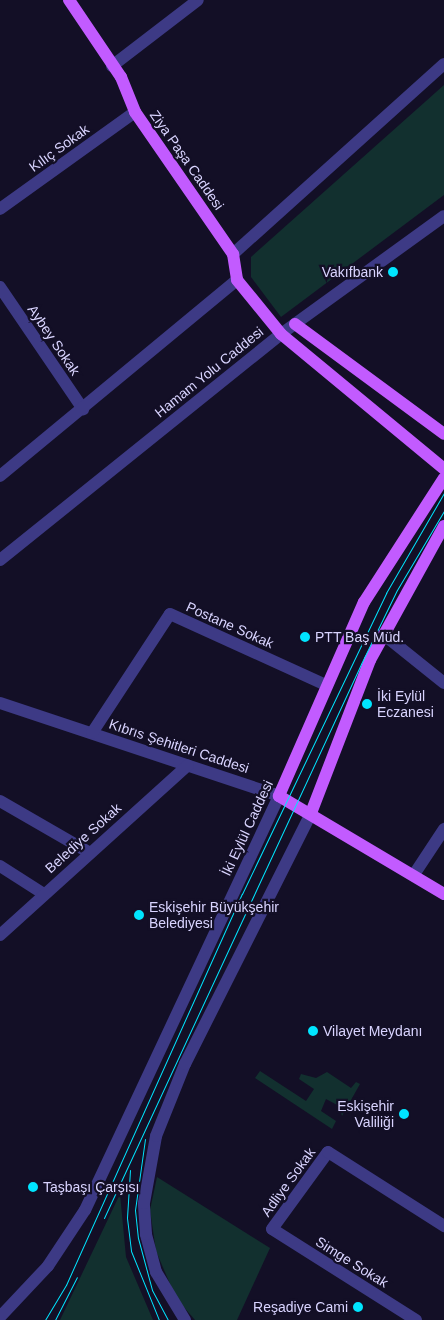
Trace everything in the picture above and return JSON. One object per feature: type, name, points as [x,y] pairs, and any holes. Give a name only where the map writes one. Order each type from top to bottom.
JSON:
[{"type":"main road","name":"Ziya Paşa Caddesi","points":[[69,0],[112,66],[135,112],[233,254],[237,280]]},
{"type":"main road","points":[[237,280],[281,334],[444,469]]},
{"type":"main road","points":[[295,324],[444,434]]},
{"type":"main road","name":"İki Eylül Caddesi","points":[[279,796],[364,602],[444,478]]},
{"type":"main road","points":[[312,813],[383,634],[444,526]]},
{"type":"main road","name":"Kıbrıs Şehitleri Caddesi","points":[[279,796],[415,873],[444,894]]},
{"type":"street","points":[[112,66],[198,0]]},
{"type":"street","points":[[233,254],[444,64]]},
{"type":"street","name":"Kılıç Sokak","points":[[0,209],[135,112]]},
{"type":"street","name":"Hamam Yolu Caddesi","points":[[0,560],[281,334],[444,216]]},
{"type":"street","points":[[0,476],[237,280]]},
{"type":"street","name":"Aybey Sokak","points":[[0,287],[83,409]]},
{"type":"street","name":"Postane Sokak","points":[[92,733],[170,614],[326,685]]},
{"type":"street","points":[[383,634],[444,683]]},
{"type":"street","name":"Kıbrıs Şehitleri Caddesi","points":[[0,703],[279,796]]},
{"type":"street","name":"Belediye Sokak","points":[[0,935],[188,765]]},
{"type":"street","name":"İki Eylül Caddesi","points":[[0,1317],[48,1266],[85,1210],[279,796]]},
{"type":"street","points":[[0,801],[90,853]]},
{"type":"street","points":[[185,1320],[156,1272],[146,1234],[144,1203],[156,1136],[185,1064],[312,813]]},
{"type":"street","points":[[415,873],[444,829]]},
{"type":"street","points":[[0,866],[44,894]]},
{"type":"street","name":"Adliye Sokak","points":[[272,1229],[328,1152],[444,1226]]},
{"type":"street","name":"Simge Sokak","points":[[272,1229],[416,1320]]},
{"type":"green space","points":[[444,85],[444,195],[281,317],[251,277],[251,257]]},
{"type":"green space","points":[[260,1071],[306,1101],[314,1089],[299,1079],[301,1074],[316,1078],[327,1072],[351,1088],[356,1082],[360,1084],[342,1116],[339,1106],[326,1099],[321,1111],[336,1121],[332,1129],[255,1078]]},
{"type":"green space","points":[[157,1177],[270,1248],[237,1320],[195,1320],[176,1298],[156,1251],[150,1210]]},
{"type":"green space","points":[[120,1194],[126,1257],[153,1320],[60,1320]]},
{"type":"tram line","points":[[45,1320],[66,1285],[242,894],[386,593],[444,493]]},
{"type":"tram line","points":[[104,1218],[361,664],[397,590],[444,511]]},
{"type":"tram line","points":[[145,1139],[135,1210],[138,1238],[152,1290],[168,1320]]},
{"type":"tram line","points":[[130,1170],[127,1218],[131,1251],[159,1320]]},
{"type":"tram line","points":[[55,1320],[77,1277]]},
{"type":"place","name":"Vakıfbank","points":[[393,272]]},
{"type":"place","name":"PTT Baş Müd.","points":[[305,637]]},
{"type":"place","name":"İki Eylül Eczanesi","points":[[367,704]]},
{"type":"place","name":"Eskişehir Büyükşehir Belediyesi","points":[[139,915]]},
{"type":"place","name":"Vilayet Meydanı","points":[[313,1031]]},
{"type":"place","name":"Eskişehir Valiliği","points":[[404,1114]]},
{"type":"place","name":"Taşbaşı Çarşısı","points":[[33,1187]]},
{"type":"place","name":"Reşadiye Cami","points":[[358,1307]]}]
